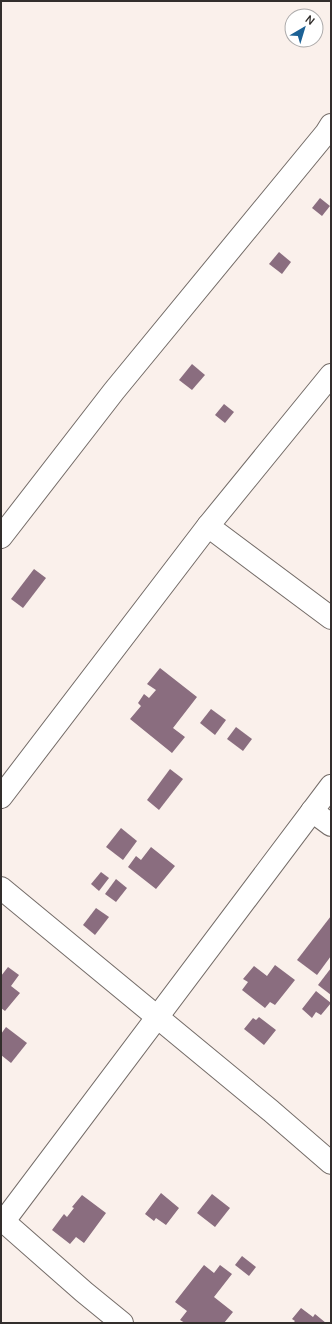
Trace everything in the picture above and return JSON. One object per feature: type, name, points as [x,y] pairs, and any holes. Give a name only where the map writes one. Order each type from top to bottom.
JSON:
[{"type":"street","points":[[1,537],[114,391],[331,125]]},
{"type":"street","points":[[1,798],[208,526],[331,375]]},
{"type":"street","points":[[208,526],[331,618]]},
{"type":"street","points":[[122,1323],[84,1292],[3,1220],[331,786]]},
{"type":"street","points":[[312,811],[331,825]]},
{"type":"street","points":[[1,888],[270,1110],[331,1163]]},
{"type":"building","points":[[320,198],[330,206],[322,216],[312,208]]},
{"type":"building","points":[[279,252],[291,262],[282,274],[269,264]]},
{"type":"building","points":[[192,364],[205,375],[192,390],[179,380]]},
{"type":"building","points":[[224,404],[234,412],[225,423],[215,415]]},
{"type":"building","points":[[34,569],[46,578],[23,608],[11,599]]},
{"type":"building","points":[[160,668],[197,697],[173,728],[185,737],[172,753],[130,719],[141,706],[138,703],[144,694],[149,698],[156,690],[147,684]]},
{"type":"building","points":[[211,709],[226,720],[215,735],[200,723]]},
{"type":"building","points":[[236,727],[252,739],[243,751],[227,739]]},
{"type":"building","points":[[170,769],[183,779],[159,810],[147,800]]},
{"type":"building","points":[[121,828],[137,841],[123,860],[106,847]]},
{"type":"building","points":[[151,847],[175,866],[156,889],[128,867],[136,856],[141,860]]},
{"type":"building","points":[[101,872],[109,878],[99,891],[91,884]]},
{"type":"building","points":[[116,879],[127,888],[116,902],[105,894]]},
{"type":"building","points":[[96,908],[109,917],[95,935],[83,925]]},
{"type":"building","points":[[331,916],[331,956],[317,975],[297,960]]},
{"type":"building","points":[[275,965],[295,980],[275,1005],[270,1002],[265,1008],[242,990],[248,982],[243,979],[254,966],[267,976]]},
{"type":"building","points":[[8,967],[19,975],[11,986],[20,993],[5,1011],[1,1008],[1,976]]},
{"type":"building","points":[[331,968],[331,995],[318,985]]},
{"type":"building","points":[[316,991],[331,1003],[321,1015],[316,1012],[312,1018],[302,1009]]},
{"type":"building","points":[[259,1017],[276,1030],[264,1045],[244,1029],[253,1018],[256,1020]]},
{"type":"building","points":[[6,1027],[27,1043],[11,1063],[1,1055],[1,1034]]},
{"type":"building","points":[[161,1193],[179,1208],[166,1225],[156,1218],[154,1221],[145,1214]]},
{"type":"building","points":[[212,1194],[230,1208],[215,1227],[197,1213]]},
{"type":"building","points":[[82,1195],[106,1213],[84,1243],[76,1237],[70,1244],[52,1230],[64,1214],[67,1217],[74,1208],[72,1207]]},
{"type":"building","points":[[242,1256],[256,1267],[249,1276],[235,1265]]},
{"type":"building","points":[[204,1265],[214,1273],[220,1265],[232,1274],[214,1297],[233,1312],[224,1323],[185,1323],[180,1320],[187,1311],[175,1302]]},
{"type":"building","points":[[301,1308],[313,1317],[315,1314],[326,1323],[293,1323],[295,1321],[292,1319]]}]
